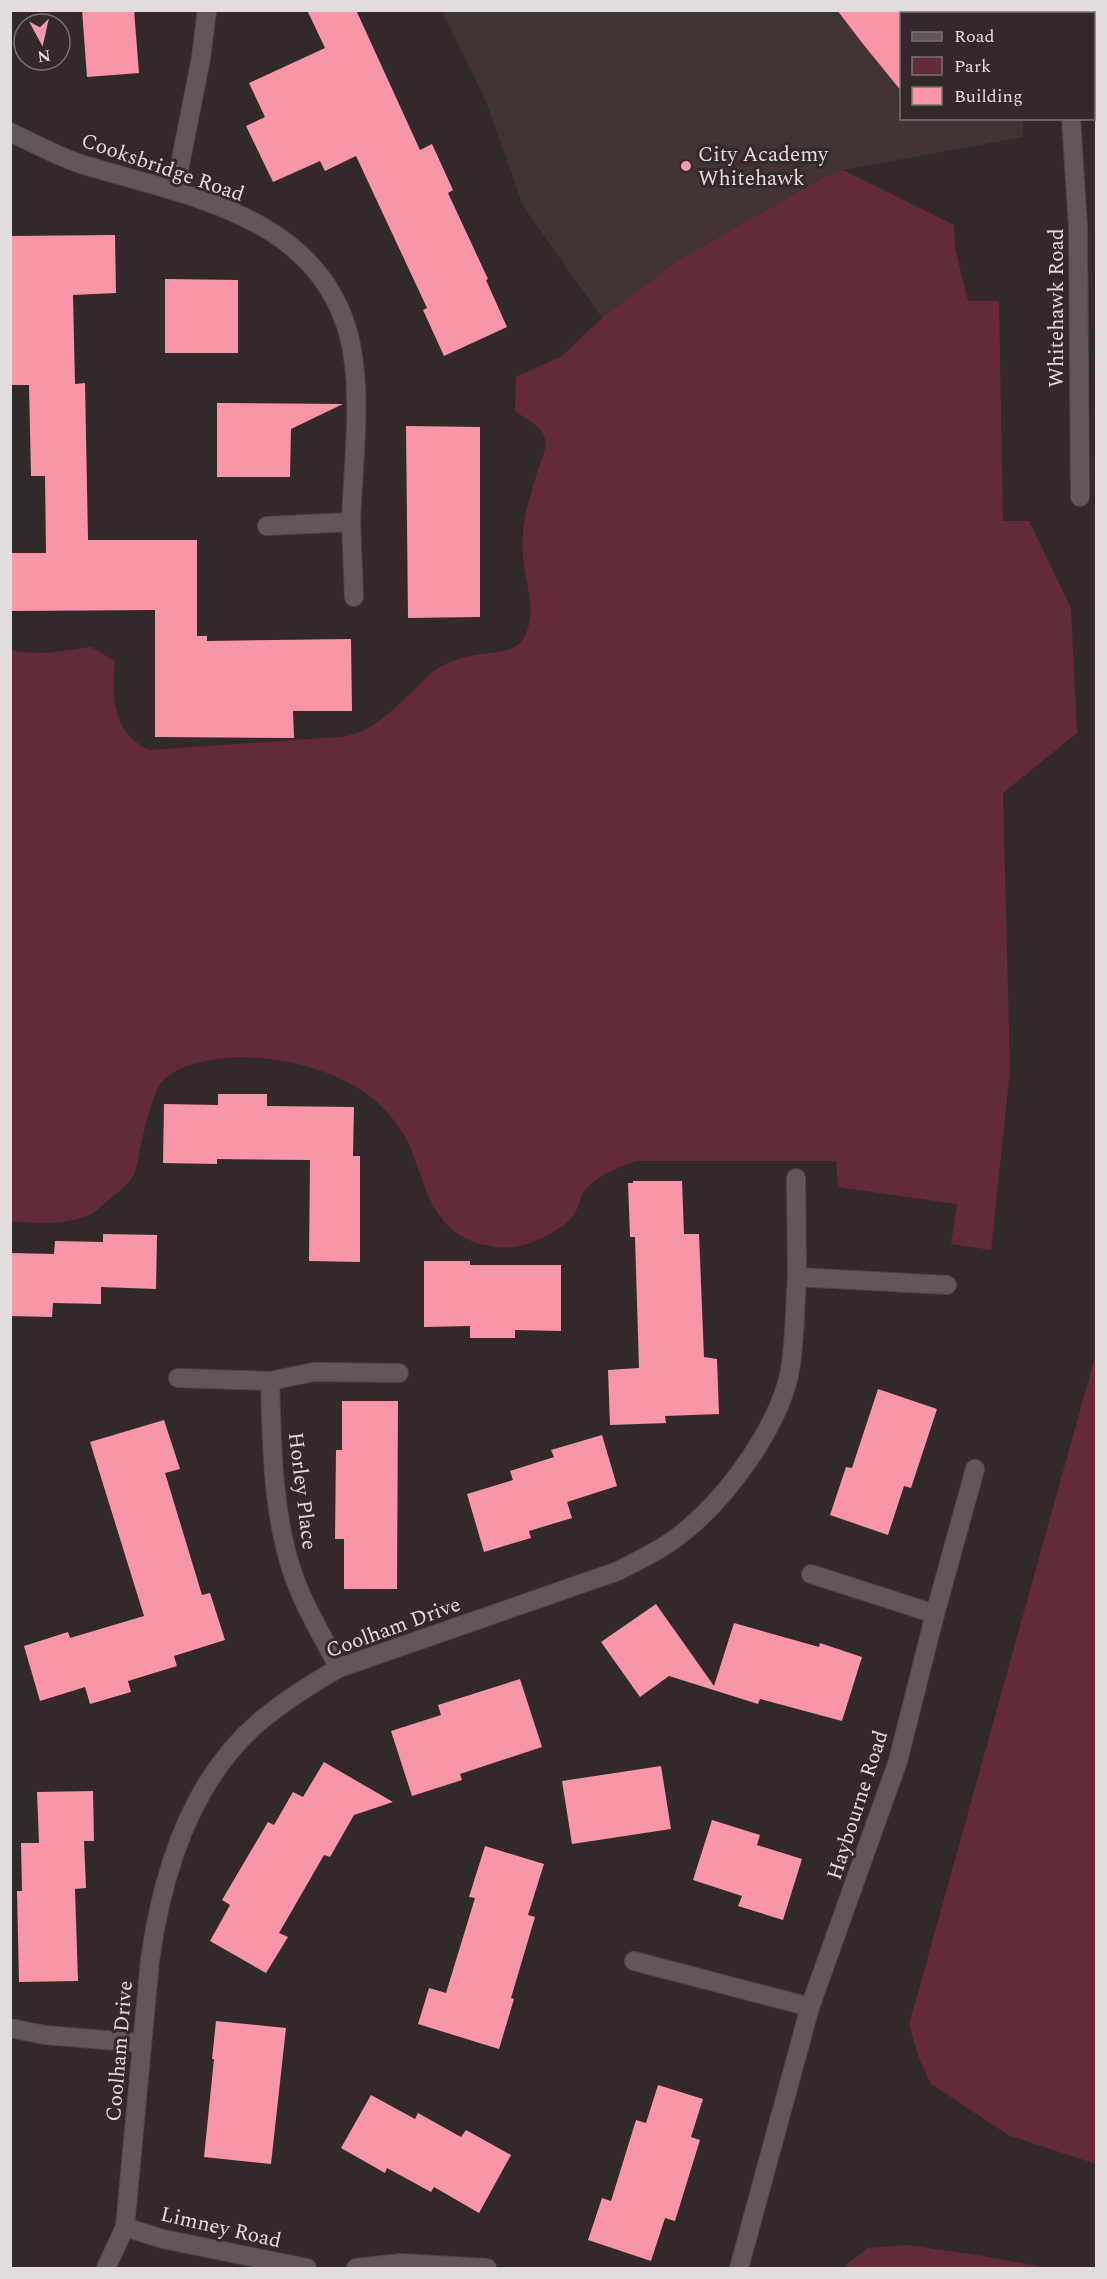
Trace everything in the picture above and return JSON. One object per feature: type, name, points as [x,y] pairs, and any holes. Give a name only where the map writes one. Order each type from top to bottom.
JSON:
[{"type":"street","points":[[175,190],[201,58],[207,10]]},
{"type":"street","name":"Whitehawk Road","points":[[1071,120],[1078,227],[1080,497]]},
{"type":"street","name":"Cooksbridge Road","points":[[10,132],[79,163],[175,190],[249,220],[277,234],[301,254],[322,279],[340,309],[349,337],[356,395],[351,522],[354,597]]},
{"type":"street","points":[[267,526],[351,522]]},
{"type":"street","name":"Coolham Drive","points":[[106,2268],[125,2227],[155,1921],[164,1886],[185,1826],[208,1784],[237,1744],[258,1723],[282,1704],[339,1668],[618,1571],[655,1552],[683,1533],[709,1510],[745,1464],[766,1431],[785,1390],[791,1365],[797,1277],[796,1178]]},
{"type":"street","points":[[797,1277],[947,1285]]},
{"type":"street","points":[[178,1378],[270,1381],[315,1372],[399,1373]]},
{"type":"street","name":"Horley Place","points":[[270,1381],[273,1456],[282,1533],[291,1569],[339,1668]]},
{"type":"street","name":"Haybourne Road","points":[[739,2268],[810,2007],[898,1761],[975,1468]]},
{"type":"street","points":[[811,1574],[935,1614]]},
{"type":"street","points":[[634,1961],[810,2007]]},
{"type":"street","points":[[10,2028],[45,2035],[142,2043]]},
{"type":"street","name":"Limney Road","points":[[125,2227],[163,2239],[307,2268]]},
{"type":"street","points":[[356,2268],[401,2264],[487,2268]]},
{"type":"shaded area","name":"City Academy Whitehawk","points":[[442,11],[1020,12],[900,12],[900,120],[1023,120],[1023,137],[843,170],[826,176],[677,261],[602,318],[523,206],[487,104]]},
{"type":"green space","points":[[843,170],[954,225],[955,248],[968,301],[999,301],[1003,521],[1029,521],[1071,608],[1077,733],[1003,793],[1010,1071],[991,1250],[951,1244],[957,1204],[838,1187],[836,1161],[636,1161],[610,1171],[593,1182],[584,1192],[572,1217],[551,1233],[515,1247],[480,1244],[453,1231],[444,1221],[429,1198],[405,1137],[388,1113],[368,1095],[350,1083],[308,1067],[264,1058],[243,1057],[223,1058],[189,1065],[174,1072],[161,1083],[150,1108],[134,1174],[125,1186],[96,1211],[81,1218],[61,1222],[11,1221],[11,649],[19,652],[48,653],[91,647],[115,661],[114,688],[117,713],[128,735],[150,750],[339,737],[353,734],[377,723],[440,667],[462,658],[502,651],[516,646],[526,634],[530,614],[523,557],[523,529],[546,446],[540,430],[515,411],[516,377],[562,356],[602,318],[677,261],[826,176]]},
{"type":"green space","points":[[1096,1353],[1096,2164],[1008,2135],[931,2084],[920,2061],[909,2025]]},
{"type":"green space","points":[[907,2245],[1048,2268],[842,2268],[868,2248]]},
{"type":"building","points":[[82,10],[134,10],[139,73],[87,77]]},
{"type":"building","points":[[307,10],[356,10],[420,150],[432,144],[453,190],[448,193],[488,279],[486,280],[507,327],[444,356],[423,310],[427,308],[356,156],[325,171],[320,161],[273,182],[246,126],[265,117],[249,83],[325,48]]},
{"type":"building","points":[[837,10],[902,10],[900,12],[900,90]]},
{"type":"building","points":[[115,235],[116,293],[73,295],[75,384],[85,383],[88,540],[197,540],[197,636],[207,636],[207,641],[351,639],[352,711],[293,711],[294,738],[155,737],[155,610],[10,611],[10,553],[46,553],[45,476],[31,476],[29,385],[10,385],[10,236]]},
{"type":"building","points":[[165,279],[238,280],[238,353],[165,353]]},
{"type":"building","points":[[217,403],[343,404],[291,429],[290,477],[217,477]]},
{"type":"building","points":[[406,426],[480,427],[480,617],[408,618]]},
{"type":"building","points":[[218,1094],[267,1094],[267,1106],[354,1107],[353,1156],[360,1156],[360,1262],[309,1261],[310,1160],[217,1159],[217,1164],[163,1163],[164,1104],[218,1105]]},
{"type":"building","points":[[633,1181],[682,1181],[684,1234],[699,1234],[704,1357],[717,1359],[719,1414],[665,1416],[666,1423],[610,1425],[608,1370],[639,1368],[635,1237],[630,1237],[628,1183],[633,1183]]},
{"type":"building","points":[[103,1234],[157,1235],[156,1289],[101,1287],[101,1304],[53,1303],[52,1317],[10,1316],[10,1253],[54,1254],[55,1241],[103,1242]]},
{"type":"building","points":[[424,1261],[470,1261],[470,1265],[561,1265],[561,1331],[515,1330],[515,1338],[470,1338],[470,1326],[424,1327]]},
{"type":"building","points":[[878,1389],[937,1409],[911,1488],[904,1486],[888,1535],[830,1515],[846,1467],[852,1468]]},
{"type":"building","points":[[342,1401],[398,1401],[397,1589],[344,1589],[344,1539],[335,1539],[336,1450],[342,1450]]},
{"type":"building","points":[[164,1420],[180,1469],[165,1473],[202,1595],[210,1593],[225,1640],[174,1656],[177,1666],[128,1681],[131,1692],[90,1704],[85,1687],[40,1701],[24,1646],[68,1632],[70,1638],[144,1616],[90,1442]]},
{"type":"building","points":[[602,1435],[617,1486],[567,1502],[572,1518],[529,1531],[531,1538],[484,1552],[467,1494],[513,1480],[510,1471],[554,1457],[551,1450]]},
{"type":"building","points":[[656,1604],[714,1686],[734,1623],[819,1647],[820,1643],[862,1657],[842,1721],[760,1699],[758,1704],[669,1676],[640,1697],[601,1642]]},
{"type":"building","points":[[520,1679],[542,1747],[460,1774],[462,1780],[412,1796],[391,1731],[441,1715],[438,1705]]},
{"type":"building","points":[[324,1762],[393,1802],[354,1815],[330,1857],[324,1855],[279,1933],[288,1937],[266,1973],[210,1941],[230,1905],[222,1900],[268,1822],[274,1825],[293,1792],[303,1797]]},
{"type":"building","points":[[661,1766],[671,1829],[572,1844],[562,1781]]},
{"type":"building","points":[[93,1791],[94,1841],[84,1841],[86,1888],[75,1889],[78,1981],[19,1982],[17,1891],[22,1891],[21,1843],[39,1843],[37,1792]]},
{"type":"building","points":[[712,1820],[760,1835],[757,1845],[802,1859],[783,1920],[738,1906],[742,1896],[693,1880]]},
{"type":"building","points":[[485,1846],[544,1864],[528,1915],[535,1917],[511,1998],[514,1999],[499,2049],[418,2024],[429,1988],[446,1993],[475,1898],[469,1897]]},
{"type":"building","points":[[216,2021],[286,2028],[271,2164],[204,2157]]},
{"type":"building","points":[[658,2085],[703,2099],[691,2137],[700,2140],[675,2221],[665,2218],[651,2261],[588,2240],[602,2198],[611,2201],[636,2120],[646,2123]]},
{"type":"building","points":[[371,2095],[415,2119],[418,2113],[461,2137],[466,2130],[511,2155],[479,2213],[434,2187],[431,2192],[387,2168],[385,2173],[341,2148]]},
{"type":"place","name":"City Academy Whitehawk","points":[[686,166]]}]
